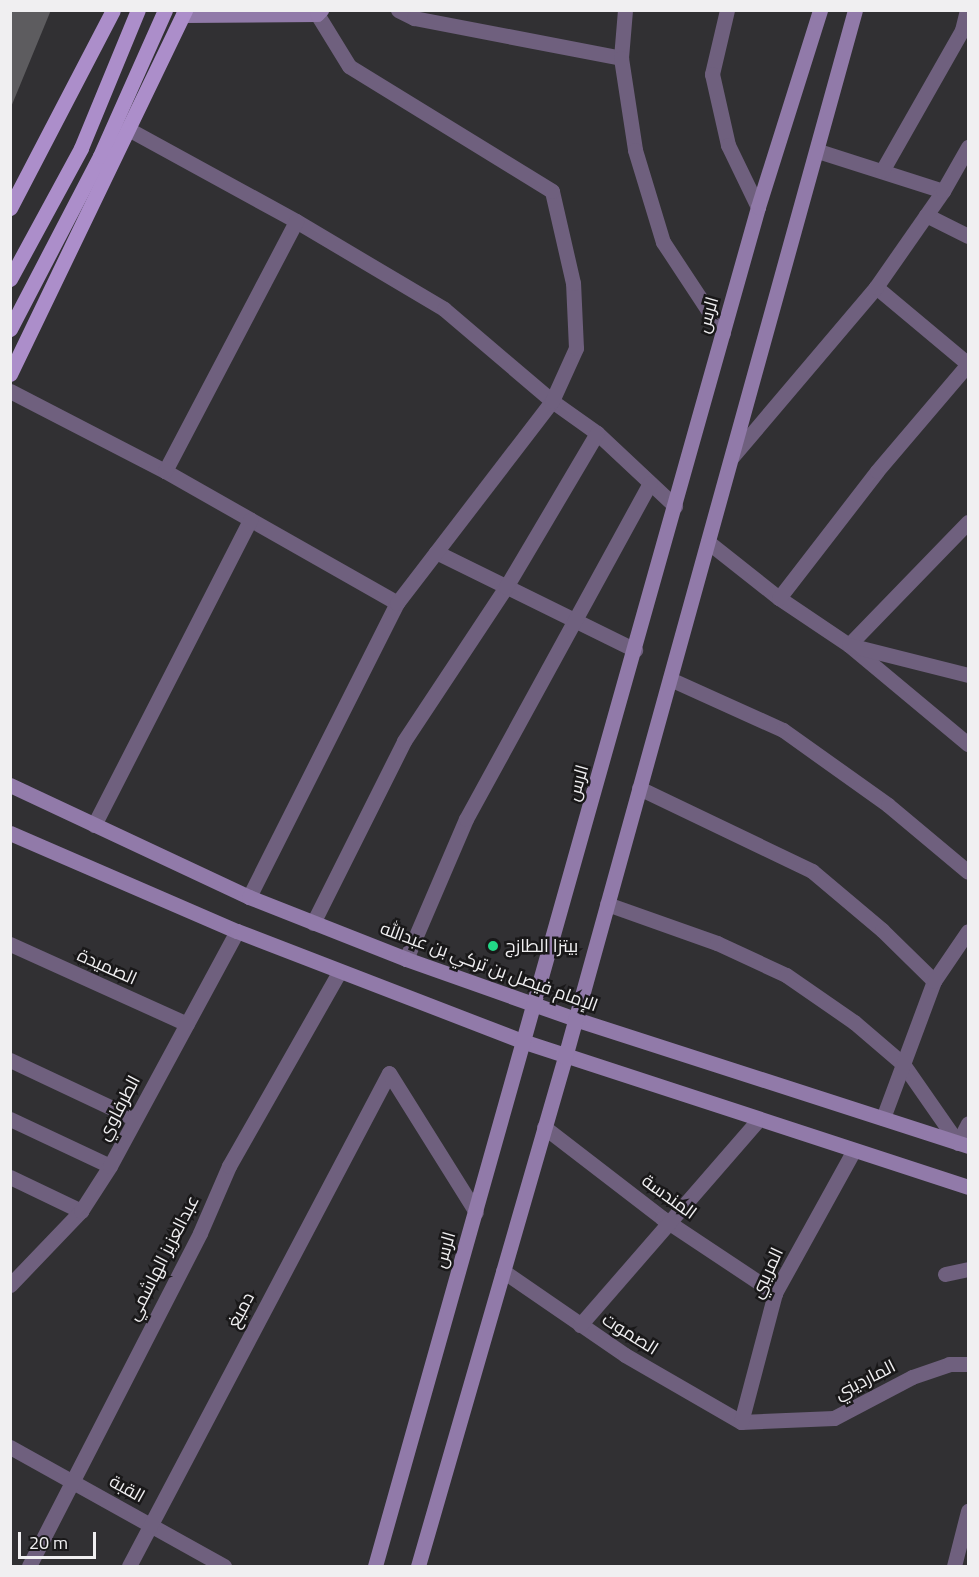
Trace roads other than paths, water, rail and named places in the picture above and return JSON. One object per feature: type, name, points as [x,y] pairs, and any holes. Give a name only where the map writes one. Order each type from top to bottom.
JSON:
[{"type":"main road","points":[[10,208],[114,10]]},
{"type":"main road","points":[[10,279],[81,148],[138,10]]},
{"type":"main road","points":[[10,329],[100,156],[165,10]]},
{"type":"main road","points":[[10,374],[130,130],[184,13]]},
{"type":"street","points":[[398,10],[414,18],[621,58]]},
{"type":"street","points":[[625,10],[621,58],[635,150],[663,242],[723,333]]},
{"type":"street","points":[[727,10],[712,74],[728,145],[758,207]]},
{"type":"street","name":"الرس","points":[[375,1566],[536,1006],[758,207],[820,10]]},
{"type":"street","points":[[418,1566],[565,1057],[818,152],[855,10]]},
{"type":"street","points":[[882,171],[965,31],[967,10]]},
{"type":"street","points":[[184,13],[319,12],[349,66],[552,191],[573,283],[576,348],[552,401],[397,603],[249,897]]},
{"type":"street","points":[[130,130],[296,221],[444,309],[552,401],[597,433],[675,506]]},
{"type":"street","points":[[732,457],[876,287],[944,190],[969,147]]},
{"type":"street","points":[[818,152],[944,190]]},
{"type":"street","points":[[926,215],[969,236]]},
{"type":"street","points":[[165,471],[296,221]]},
{"type":"street","points":[[779,598],[877,471],[969,364],[876,287]]},
{"type":"street","points":[[10,391],[165,471],[397,603]]},
{"type":"street","points":[[313,923],[404,741],[506,587],[597,433]]},
{"type":"street","points":[[406,959],[466,819],[650,483]]},
{"type":"street","points":[[94,825],[250,520]]},
{"type":"street","points":[[849,645],[969,522]]},
{"type":"street","points":[[708,542],[779,598],[849,645],[969,744]]},
{"type":"street","points":[[436,552],[635,650]]},
{"type":"street","points":[[849,645],[969,675]]},
{"type":"street","points":[[670,679],[783,730],[888,805],[969,872]]},
{"type":"street","name":"الإمام فيصل بن تركي بن عبدالله","points":[[10,785],[249,897],[406,959],[575,1019],[963,1144]]},
{"type":"street","points":[[639,788],[812,871],[882,930],[934,981]]},
{"type":"street","points":[[10,833],[237,931],[565,1057],[969,1187]]},
{"type":"street","points":[[607,904],[717,943],[786,975],[854,1022],[903,1064],[963,1144]]},
{"type":"street","name":"الطرفاوي","points":[[10,1285],[81,1211],[111,1166],[133,1118],[237,931]]},
{"type":"street","points":[[883,1118],[934,981],[969,931]]},
{"type":"street","name":"الصميدة","points":[[10,945],[187,1024]]},
{"type":"street","name":"عبدالعزيز الهاشمي","points":[[29,1566],[200,1233],[229,1166],[340,971]]},
{"type":"street","points":[[10,1060],[133,1118]]},
{"type":"street","name":"دميغ","points":[[129,1566],[149,1524],[389,1073],[476,1212]]},
{"type":"street","points":[[10,1119],[111,1166]]},
{"type":"street","points":[[580,1325],[759,1119]]},
{"type":"street","points":[[963,1144],[969,1123]]},
{"type":"street","name":"المندسة","points":[[544,1127],[670,1223],[776,1293]]},
{"type":"street","name":"المريبي","points":[[741,1422],[776,1293],[854,1150]]},
{"type":"street","points":[[10,1177],[81,1211]]},
{"type":"street","points":[[945,1274],[969,1269]]},
{"type":"street","name":"الصموت","points":[[503,1271],[625,1355],[741,1422]]},
{"type":"street","name":"المارديني","points":[[741,1422],[834,1418],[912,1377],[949,1364],[969,1364]]},
{"type":"street","name":"القبة","points":[[10,1447],[224,1566]]},
{"type":"street","points":[[954,1566],[969,1511]]},
{"type":"place","name":"بيتزا الطازج","points":[[493,946]]}]
